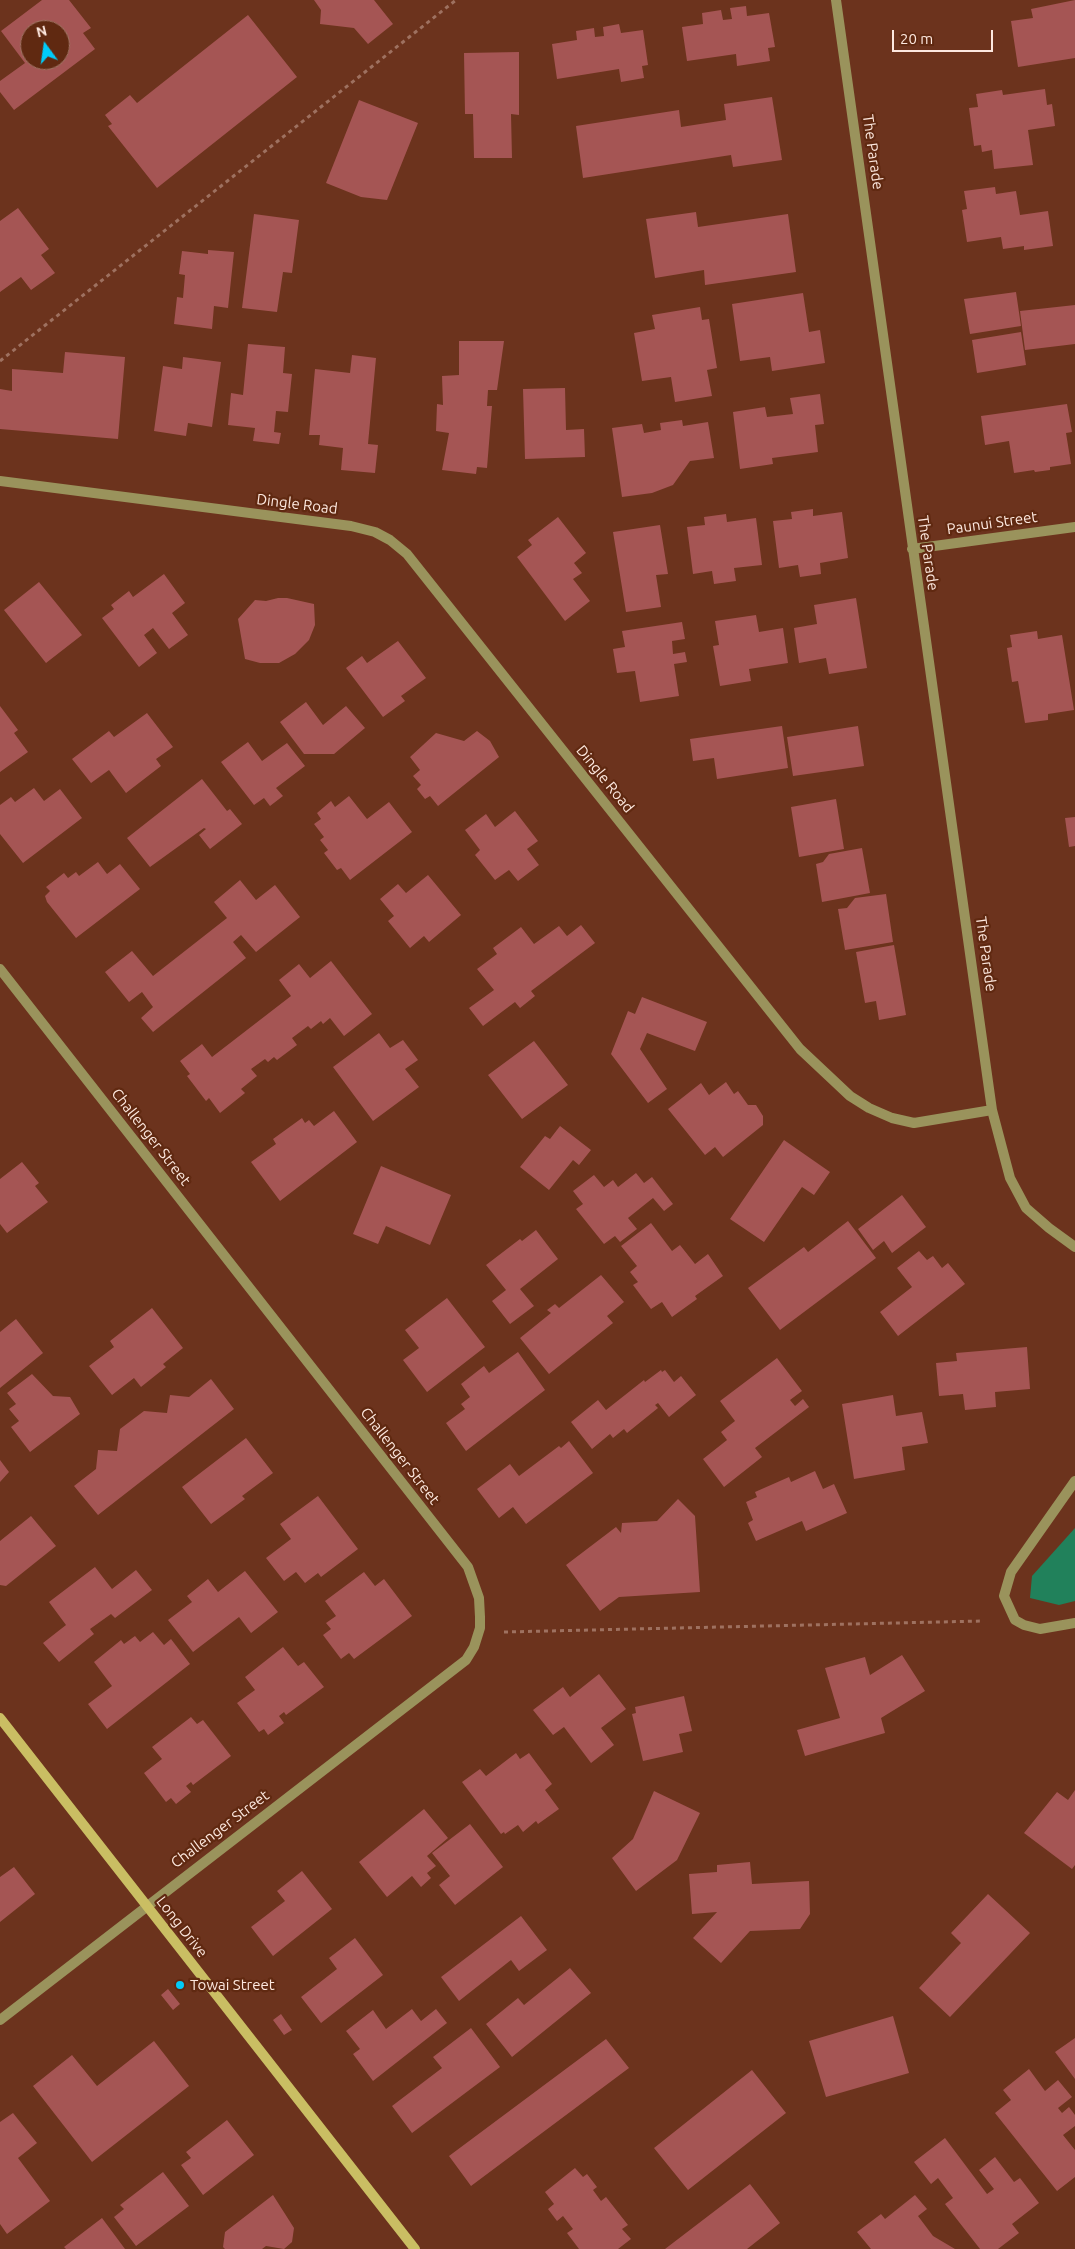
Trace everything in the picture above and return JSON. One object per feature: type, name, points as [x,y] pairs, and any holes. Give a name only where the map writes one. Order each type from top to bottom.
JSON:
[{"type":"street","name":"The Parade","points":[[836,0],[992,1110]]},
{"type":"street","name":"Dingle Road","points":[[0,481],[351,526],[375,532],[390,540],[407,554],[800,1049],[830,1079],[869,1108],[892,1118],[914,1123],[992,1110]]},
{"type":"street","name":"Paunui Street","points":[[912,549],[1075,526]]},
{"type":"street","name":"Challenger Street","points":[[0,969],[468,1567],[479,1598],[480,1628],[474,1647],[466,1660],[146,1905]]},
{"type":"street","points":[[992,1110],[1010,1178],[1026,1208],[1048,1228],[1075,1247]]},
{"type":"street","points":[[1075,1481],[1011,1572],[1004,1596],[1015,1620],[1024,1625],[1040,1629],[1075,1623]]},
{"type":"street","name":"Long Drive","points":[[0,1718],[415,2249]]},
{"type":"street","points":[[0,2020],[146,1905]]},
{"type":"path","points":[[0,361],[456,0]]},
{"type":"path","points":[[504,1632],[982,1621]]},
{"type":"green space","points":[[1075,1528],[1075,1601],[1059,1605],[1030,1598],[1032,1576]]},
{"type":"building","points":[[42,0],[69,0],[91,28],[83,33],[95,49],[70,68],[70,20],[20,20],[20,56],[1,31]]},
{"type":"building","points":[[314,0],[374,0],[393,24],[368,44],[354,28],[320,24],[321,10]]},
{"type":"building","points":[[1075,0],[1075,58],[1018,67],[1011,21],[1033,18],[1031,9]]},
{"type":"building","points":[[746,6],[747,16],[769,13],[775,47],[768,48],[770,61],[737,66],[736,54],[687,61],[682,27],[703,24],[702,13],[721,10],[723,20],[732,19],[730,8]]},
{"type":"building","points":[[248,15],[297,77],[157,188],[108,126],[112,124],[105,115],[130,95],[137,103]]},
{"type":"building","points":[[619,24],[621,33],[643,30],[648,65],[642,66],[644,78],[621,82],[619,69],[557,79],[552,44],[577,40],[576,31],[594,28],[595,37],[604,36],[603,27]]},
{"type":"building","points":[[519,52],[519,115],[511,114],[512,158],[474,158],[473,114],[465,114],[464,53]]},
{"type":"building","points":[[20,67],[20,70],[67,70],[14,110],[0,92],[0,81]]},
{"type":"building","points":[[1045,89],[1047,105],[1052,104],[1055,126],[1028,130],[1033,165],[994,169],[992,150],[982,152],[981,145],[974,146],[969,108],[978,107],[976,94],[1002,90],[1003,95]]},
{"type":"building","points":[[772,97],[782,160],[733,167],[731,155],[583,178],[576,126],[679,110],[681,127],[726,120],[724,104]]},
{"type":"building","points":[[359,100],[418,123],[387,200],[361,197],[326,183]]},
{"type":"building","points":[[995,187],[996,194],[1016,191],[1020,215],[1048,211],[1053,246],[1024,250],[1024,246],[1003,249],[1001,237],[967,242],[962,210],[967,209],[964,191]]},
{"type":"building","points":[[18,208],[49,249],[41,255],[55,273],[31,290],[21,277],[0,292],[0,221]]},
{"type":"building","points":[[696,212],[698,227],[788,214],[796,272],[705,285],[704,270],[655,278],[646,219]]},
{"type":"building","points":[[254,214],[299,220],[292,273],[283,272],[277,312],[242,308]]},
{"type":"building","points":[[208,250],[234,252],[228,308],[214,306],[212,329],[174,324],[177,297],[183,298],[185,275],[179,274],[182,251],[208,254]]},
{"type":"building","points":[[1016,292],[1021,326],[970,334],[964,299]]},
{"type":"building","points":[[803,293],[809,332],[820,330],[825,363],[772,371],[770,357],[740,361],[732,304]]},
{"type":"building","points":[[1075,305],[1075,344],[1025,350],[1020,311]]},
{"type":"building","points":[[700,307],[702,320],[709,319],[717,368],[707,370],[712,396],[675,402],[671,377],[642,381],[634,333],[655,329],[652,315]]},
{"type":"building","points":[[1021,332],[1026,365],[977,373],[972,340]]},
{"type":"building","points":[[459,341],[504,341],[497,390],[488,390],[487,406],[492,406],[487,468],[477,467],[476,474],[442,470],[449,433],[436,431],[437,404],[443,405],[442,376],[459,375]]},
{"type":"building","points":[[248,344],[285,347],[283,373],[292,374],[288,412],[276,411],[274,432],[281,433],[279,444],[253,441],[255,428],[228,425],[231,393],[243,395]]},
{"type":"building","points":[[65,352],[125,357],[118,439],[0,429],[0,389],[12,391],[12,369],[63,373]]},
{"type":"building","points":[[352,355],[376,358],[368,444],[378,445],[375,473],[341,470],[343,448],[319,445],[320,435],[309,435],[315,369],[350,373]]},
{"type":"building","points":[[183,357],[221,362],[212,427],[188,423],[186,436],[154,431],[163,366],[182,369]]},
{"type":"building","points":[[565,388],[566,430],[584,429],[585,457],[525,459],[523,389]]},
{"type":"building","points":[[820,394],[824,424],[815,425],[818,452],[772,458],[773,464],[740,469],[733,412],[765,407],[767,417],[793,414],[790,398]]},
{"type":"building","points":[[1067,404],[1072,432],[1066,433],[1071,464],[1050,467],[1050,470],[1014,473],[1009,441],[985,445],[981,416]]},
{"type":"building","points":[[682,420],[683,426],[708,422],[714,458],[690,461],[673,485],[652,493],[622,497],[612,428],[642,424],[644,433],[661,430],[660,423]]},
{"type":"building","points":[[813,509],[813,516],[842,512],[848,558],[820,563],[821,574],[800,577],[798,565],[779,568],[773,521],[792,519],[791,512]]},
{"type":"building","points":[[726,514],[727,522],[756,518],[762,565],[734,568],[736,581],[714,584],[712,571],[693,574],[687,527],[705,525],[704,517]]},
{"type":"building","points":[[558,517],[586,553],[574,563],[582,573],[573,579],[590,601],[565,621],[517,557],[532,545],[528,540]]},
{"type":"building","points":[[660,525],[668,574],[656,575],[661,607],[626,612],[613,532]]},
{"type":"building","points":[[164,574],[185,603],[172,613],[188,635],[169,649],[153,628],[144,635],[157,653],[139,667],[102,618],[114,609],[111,605],[129,591],[133,597]]},
{"type":"building","points":[[39,582],[82,635],[46,663],[4,610]]},
{"type":"building","points":[[278,598],[314,604],[315,625],[309,640],[295,654],[279,663],[260,663],[245,659],[238,619],[255,600],[266,601]]},
{"type":"building","points":[[856,598],[867,668],[829,674],[826,658],[799,663],[794,628],[817,624],[814,605]]},
{"type":"building","points":[[756,615],[759,632],[783,628],[788,663],[749,669],[751,681],[720,686],[713,646],[719,645],[715,621]]},
{"type":"building","points":[[682,622],[685,639],[672,641],[673,654],[685,652],[687,662],[674,664],[679,696],[640,702],[635,671],[617,673],[613,649],[625,647],[622,631]]},
{"type":"building","points":[[1037,631],[1038,639],[1062,635],[1074,710],[1048,714],[1048,720],[1025,723],[1018,681],[1012,682],[1007,648],[1012,647],[1010,635]]},
{"type":"building","points":[[398,641],[426,678],[401,696],[405,701],[383,717],[346,668],[362,656],[367,663]]},
{"type":"building","points":[[306,702],[323,725],[346,706],[365,728],[334,754],[304,754],[280,722]]},
{"type":"building","points":[[0,706],[18,730],[14,733],[28,752],[0,772]]},
{"type":"building","points":[[147,713],[173,747],[156,759],[161,766],[126,793],[109,770],[91,783],[72,759],[109,731],[114,737]]},
{"type":"building","points":[[782,726],[788,768],[717,779],[714,758],[693,761],[690,739]]},
{"type":"building","points":[[858,726],[864,766],[793,776],[787,737]]},
{"type":"building","points":[[477,731],[490,741],[499,757],[438,806],[430,796],[425,799],[417,789],[421,785],[413,776],[420,770],[410,757],[436,733],[464,741]]},
{"type":"building","points":[[248,742],[262,761],[287,743],[305,766],[276,788],[283,796],[270,806],[264,798],[254,805],[221,762]]},
{"type":"building","points":[[202,779],[227,811],[230,809],[242,824],[210,849],[199,835],[206,829],[204,828],[150,867],[127,838]]},
{"type":"building","points":[[34,788],[44,801],[60,789],[82,818],[23,863],[0,834],[0,805],[11,797],[15,802]]},
{"type":"building","points":[[349,796],[367,819],[389,802],[412,832],[350,880],[341,868],[337,870],[324,853],[328,850],[320,840],[324,837],[314,824],[321,819],[317,813],[331,801],[335,807]]},
{"type":"building","points":[[836,799],[844,849],[799,857],[791,807]]},
{"type":"building","points":[[515,811],[538,841],[527,849],[539,865],[518,881],[509,870],[495,880],[475,855],[480,850],[465,830],[486,814],[495,827]]},
{"type":"building","points":[[1075,817],[1075,846],[1069,847],[1065,818]]},
{"type":"building","points":[[862,848],[870,893],[822,902],[816,864],[823,862],[829,854]]},
{"type":"building","points":[[98,862],[107,874],[120,864],[140,889],[76,938],[47,902],[45,896],[50,891],[46,887],[64,873],[68,878],[76,872],[79,876]]},
{"type":"building","points":[[428,875],[461,915],[429,942],[424,936],[410,948],[388,921],[394,916],[380,899],[398,884],[406,893]]},
{"type":"building","points":[[240,880],[256,900],[275,885],[300,917],[256,952],[241,935],[233,942],[246,958],[153,1032],[141,1018],[153,1007],[142,992],[129,1002],[105,972],[132,951],[153,976],[227,918],[214,902]]},
{"type":"building","points":[[886,894],[893,942],[845,950],[838,909],[847,908],[855,898]]},
{"type":"building","points":[[581,925],[595,943],[531,991],[535,996],[520,1008],[515,1002],[483,1026],[469,1008],[494,990],[477,969],[497,954],[493,948],[521,927],[534,944],[559,926],[567,936]]},
{"type":"building","points":[[894,945],[906,1015],[879,1020],[876,1001],[865,1003],[856,952]]},
{"type":"building","points":[[331,961],[372,1014],[344,1036],[330,1018],[323,1024],[321,1021],[311,1029],[308,1026],[292,1038],[297,1045],[277,1060],[274,1057],[268,1062],[265,1059],[251,1069],[257,1076],[241,1089],[245,1093],[220,1113],[209,1098],[206,1101],[187,1076],[190,1074],[180,1061],[202,1044],[212,1057],[291,996],[279,980],[299,964],[310,978]]},
{"type":"building","points":[[642,997],[707,1022],[695,1051],[647,1033],[640,1049],[667,1089],[648,1103],[611,1054],[628,1011],[635,1014]]},
{"type":"building","points":[[379,1033],[390,1048],[403,1040],[418,1060],[405,1069],[419,1087],[373,1121],[333,1067]]},
{"type":"building","points":[[534,1041],[568,1085],[522,1119],[488,1075]]},
{"type":"building","points":[[726,1082],[734,1094],[738,1091],[748,1105],[756,1105],[763,1116],[763,1125],[723,1157],[715,1147],[705,1155],[668,1109],[701,1083],[709,1095]]},
{"type":"building","points":[[334,1111],[357,1142],[280,1201],[251,1162],[276,1144],[273,1139],[302,1118],[305,1123],[309,1120],[314,1126]]},
{"type":"building","points":[[560,1126],[591,1150],[579,1165],[573,1160],[549,1190],[520,1167],[545,1136],[550,1139]]},
{"type":"building","points":[[784,1140],[830,1172],[814,1195],[802,1187],[764,1242],[730,1219]]},
{"type":"building","points":[[22,1162],[39,1183],[35,1186],[48,1202],[7,1233],[0,1224],[0,1179]]},
{"type":"building","points":[[381,1166],[451,1195],[430,1245],[386,1226],[378,1244],[353,1234]]},
{"type":"building","points":[[636,1173],[644,1183],[652,1177],[673,1204],[664,1211],[653,1198],[628,1218],[637,1229],[620,1242],[615,1236],[604,1244],[576,1209],[583,1204],[573,1191],[594,1175],[604,1187],[613,1180],[618,1187]]},
{"type":"building","points":[[902,1195],[926,1227],[892,1253],[884,1241],[873,1250],[858,1229]]},
{"type":"building","points":[[848,1221],[876,1258],[780,1330],[748,1288],[804,1247],[808,1252]]},
{"type":"building","points":[[651,1223],[672,1251],[680,1245],[695,1264],[708,1254],[723,1276],[695,1296],[697,1299],[672,1317],[662,1302],[651,1309],[633,1285],[638,1282],[630,1272],[637,1266],[621,1246]]},
{"type":"building","points":[[536,1230],[558,1259],[520,1289],[534,1306],[510,1324],[492,1301],[506,1290],[486,1265],[520,1239],[522,1241]]},
{"type":"building","points":[[919,1251],[927,1260],[933,1256],[942,1268],[948,1263],[965,1284],[898,1336],[880,1312],[912,1287],[897,1268]]},
{"type":"building","points":[[601,1275],[624,1302],[607,1316],[613,1323],[549,1374],[520,1338],[551,1313],[547,1310],[555,1304],[559,1308]]},
{"type":"building","points":[[447,1298],[485,1347],[427,1392],[403,1360],[419,1348],[405,1330]]},
{"type":"building","points":[[152,1308],[183,1348],[163,1364],[166,1367],[141,1387],[134,1378],[112,1395],[89,1366],[114,1347],[110,1341]]},
{"type":"building","points":[[16,1319],[43,1353],[0,1388],[0,1332]]},
{"type":"building","points":[[1027,1347],[1030,1389],[995,1392],[996,1407],[965,1410],[963,1394],[939,1396],[936,1363],[957,1361],[956,1353]]},
{"type":"building","points":[[518,1352],[545,1390],[466,1451],[446,1423],[465,1409],[461,1404],[470,1397],[461,1384],[484,1366],[489,1373]]},
{"type":"building","points":[[777,1358],[802,1391],[790,1400],[795,1406],[803,1399],[809,1407],[755,1448],[762,1457],[724,1487],[703,1459],[727,1440],[721,1432],[735,1421],[720,1401]]},
{"type":"building","points":[[661,1370],[662,1372],[665,1370],[674,1382],[681,1376],[696,1395],[669,1417],[658,1403],[655,1405],[658,1408],[627,1433],[624,1429],[613,1438],[610,1434],[592,1449],[571,1422],[598,1400],[606,1410],[644,1380],[645,1382]]},
{"type":"building","points":[[32,1374],[53,1396],[70,1397],[80,1414],[30,1452],[11,1427],[19,1421],[9,1409],[16,1404],[7,1393]]},
{"type":"building","points":[[211,1379],[234,1409],[98,1515],[74,1486],[96,1469],[98,1450],[117,1451],[120,1429],[144,1411],[167,1413],[170,1395],[189,1397]]},
{"type":"building","points":[[893,1395],[896,1416],[922,1412],[928,1443],[902,1447],[905,1470],[854,1479],[842,1404]]},
{"type":"building","points":[[246,1438],[273,1473],[242,1496],[245,1499],[211,1524],[182,1487]]},
{"type":"building","points":[[569,1441],[593,1473],[526,1524],[513,1507],[499,1518],[477,1489],[510,1464],[519,1476],[559,1446],[561,1448]]},
{"type":"building","points":[[0,1460],[9,1472],[0,1482]]},
{"type":"building","points":[[815,1471],[823,1489],[834,1484],[847,1513],[806,1531],[802,1521],[756,1541],[748,1523],[753,1520],[746,1502],[757,1497],[755,1492],[789,1477],[791,1482]]},
{"type":"building","points":[[318,1496],[358,1549],[321,1577],[318,1573],[305,1583],[296,1572],[284,1581],[266,1558],[291,1539],[280,1524]]},
{"type":"building","points":[[678,1499],[695,1516],[700,1592],[619,1597],[600,1611],[566,1565],[616,1527],[621,1533],[622,1523],[657,1521]]},
{"type":"building","points":[[31,1516],[56,1546],[6,1586],[0,1585],[0,1541]]},
{"type":"building","points":[[95,1567],[112,1589],[136,1570],[152,1590],[115,1618],[111,1614],[90,1629],[94,1634],[59,1662],[43,1643],[66,1625],[49,1602]]},
{"type":"building","points":[[245,1571],[278,1612],[251,1633],[239,1617],[193,1652],[168,1620],[192,1602],[187,1596],[208,1579],[218,1592]]},
{"type":"building","points":[[364,1572],[375,1586],[384,1579],[412,1616],[354,1659],[349,1653],[341,1659],[323,1635],[331,1629],[326,1623],[336,1616],[325,1601]]},
{"type":"building","points":[[153,1632],[164,1645],[171,1639],[190,1664],[107,1729],[88,1704],[112,1686],[94,1662],[121,1640],[124,1644],[135,1636],[140,1642]]},
{"type":"building","points":[[283,1647],[298,1666],[304,1662],[324,1687],[286,1715],[284,1712],[279,1716],[284,1723],[268,1735],[264,1729],[259,1732],[237,1703],[255,1690],[245,1677]]},
{"type":"building","points":[[902,1655],[925,1691],[881,1718],[885,1733],[805,1756],[797,1730],[840,1718],[825,1668],[865,1657],[870,1675]]},
{"type":"building","points":[[599,1674],[626,1709],[601,1728],[614,1745],[591,1763],[564,1727],[553,1735],[533,1710],[563,1687],[570,1697]]},
{"type":"building","points":[[684,1696],[692,1731],[679,1734],[683,1752],[643,1761],[632,1714],[636,1713],[635,1707]]},
{"type":"building","points":[[191,1717],[197,1724],[203,1720],[231,1756],[193,1785],[191,1782],[186,1786],[191,1792],[176,1804],[171,1798],[166,1802],[144,1773],[162,1759],[152,1747]]},
{"type":"building","points":[[516,1753],[520,1759],[529,1753],[552,1784],[545,1790],[559,1809],[538,1824],[536,1821],[523,1832],[518,1825],[505,1834],[504,1832],[501,1834],[462,1782],[480,1769],[486,1776]]},
{"type":"building","points":[[1075,1790],[1075,1865],[1072,1869],[1024,1833],[1057,1792],[1068,1800]]},
{"type":"building","points":[[654,1791],[700,1813],[677,1860],[636,1891],[612,1858],[633,1839]]},
{"type":"building","points":[[424,1809],[448,1838],[427,1856],[436,1866],[427,1873],[431,1878],[421,1887],[412,1876],[387,1897],[359,1862]]},
{"type":"building","points":[[470,1824],[503,1867],[455,1905],[439,1885],[450,1876],[432,1853]]},
{"type":"building","points":[[750,1862],[752,1884],[809,1881],[810,1914],[800,1929],[750,1931],[721,1963],[693,1938],[717,1912],[692,1914],[689,1874],[717,1872],[717,1865]]},
{"type":"building","points":[[14,1867],[35,1894],[0,1922],[0,1877]]},
{"type":"building","points":[[302,1871],[332,1909],[273,1956],[251,1927],[285,1901],[277,1891]]},
{"type":"building","points":[[988,1894],[1030,1933],[950,2017],[919,1988],[961,1943],[951,1933]]},
{"type":"building","points":[[521,1916],[547,1950],[519,1971],[511,1960],[459,2001],[441,1977]]},
{"type":"building","points":[[355,1938],[383,1975],[321,2023],[301,1997],[337,1969],[329,1958]]},
{"type":"building","points":[[570,1968],[591,1993],[512,2057],[486,2024],[518,1998],[524,2005]]},
{"type":"building","points":[[168,1989],[180,2004],[173,2010],[161,1995]]},
{"type":"building","points":[[412,2009],[421,2021],[436,2009],[447,2023],[373,2081],[353,2054],[360,2049],[346,2031],[373,2010],[386,2029]]},
{"type":"building","points":[[281,2014],[292,2030],[284,2035],[273,2020]]},
{"type":"building","points":[[893,2016],[909,2073],[826,2097],[809,2041]]},
{"type":"building","points":[[471,2028],[500,2067],[412,2133],[392,2106],[442,2068],[433,2057]]},
{"type":"building","points":[[1075,2038],[1075,2079],[1055,2052]]},
{"type":"building","points":[[606,2039],[629,2068],[471,2186],[449,2156]]},
{"type":"building","points":[[154,2041],[189,2086],[92,2162],[33,2086],[72,2055],[97,2086]]},
{"type":"building","points":[[1029,2069],[1045,2091],[1058,2080],[1072,2097],[1058,2108],[1062,2113],[1069,2107],[1075,2115],[1075,2126],[1063,2135],[1075,2150],[1075,2177],[1057,2191],[995,2113],[1011,2100],[1003,2090]]},
{"type":"building","points":[[752,2070],[786,2113],[688,2190],[654,2148]]},
{"type":"building","points":[[13,2113],[37,2143],[18,2158],[50,2201],[7,2234],[0,2224],[0,2122]]},
{"type":"building","points":[[227,2120],[254,2155],[203,2195],[181,2165],[191,2158],[186,2152]]},
{"type":"building","points":[[945,2138],[987,2194],[994,2189],[979,2170],[995,2157],[1014,2182],[1020,2178],[1039,2203],[1012,2224],[1019,2233],[998,2249],[980,2249],[945,2204],[953,2198],[938,2178],[931,2184],[914,2162]]},
{"type":"building","points":[[575,2168],[583,2177],[587,2174],[597,2187],[593,2190],[601,2201],[606,2197],[628,2225],[622,2229],[631,2239],[618,2249],[579,2249],[567,2233],[573,2229],[563,2216],[557,2221],[548,2209],[554,2204],[545,2192]]},
{"type":"building","points":[[163,2172],[189,2206],[136,2246],[114,2217],[124,2209],[120,2205]]},
{"type":"building","points":[[750,2184],[780,2223],[747,2249],[665,2249]]},
{"type":"building","points":[[273,2195],[294,2228],[292,2242],[284,2249],[266,2246],[262,2249],[225,2249],[223,2247],[225,2232]]},
{"type":"building","points":[[915,2195],[927,2209],[918,2216],[933,2236],[955,2249],[871,2249],[857,2232],[881,2214],[885,2219]]},
{"type":"building","points":[[102,2218],[125,2249],[66,2249],[64,2247]]},
{"type":"place","name":"Towai Street","points":[[180,1985]]}]
